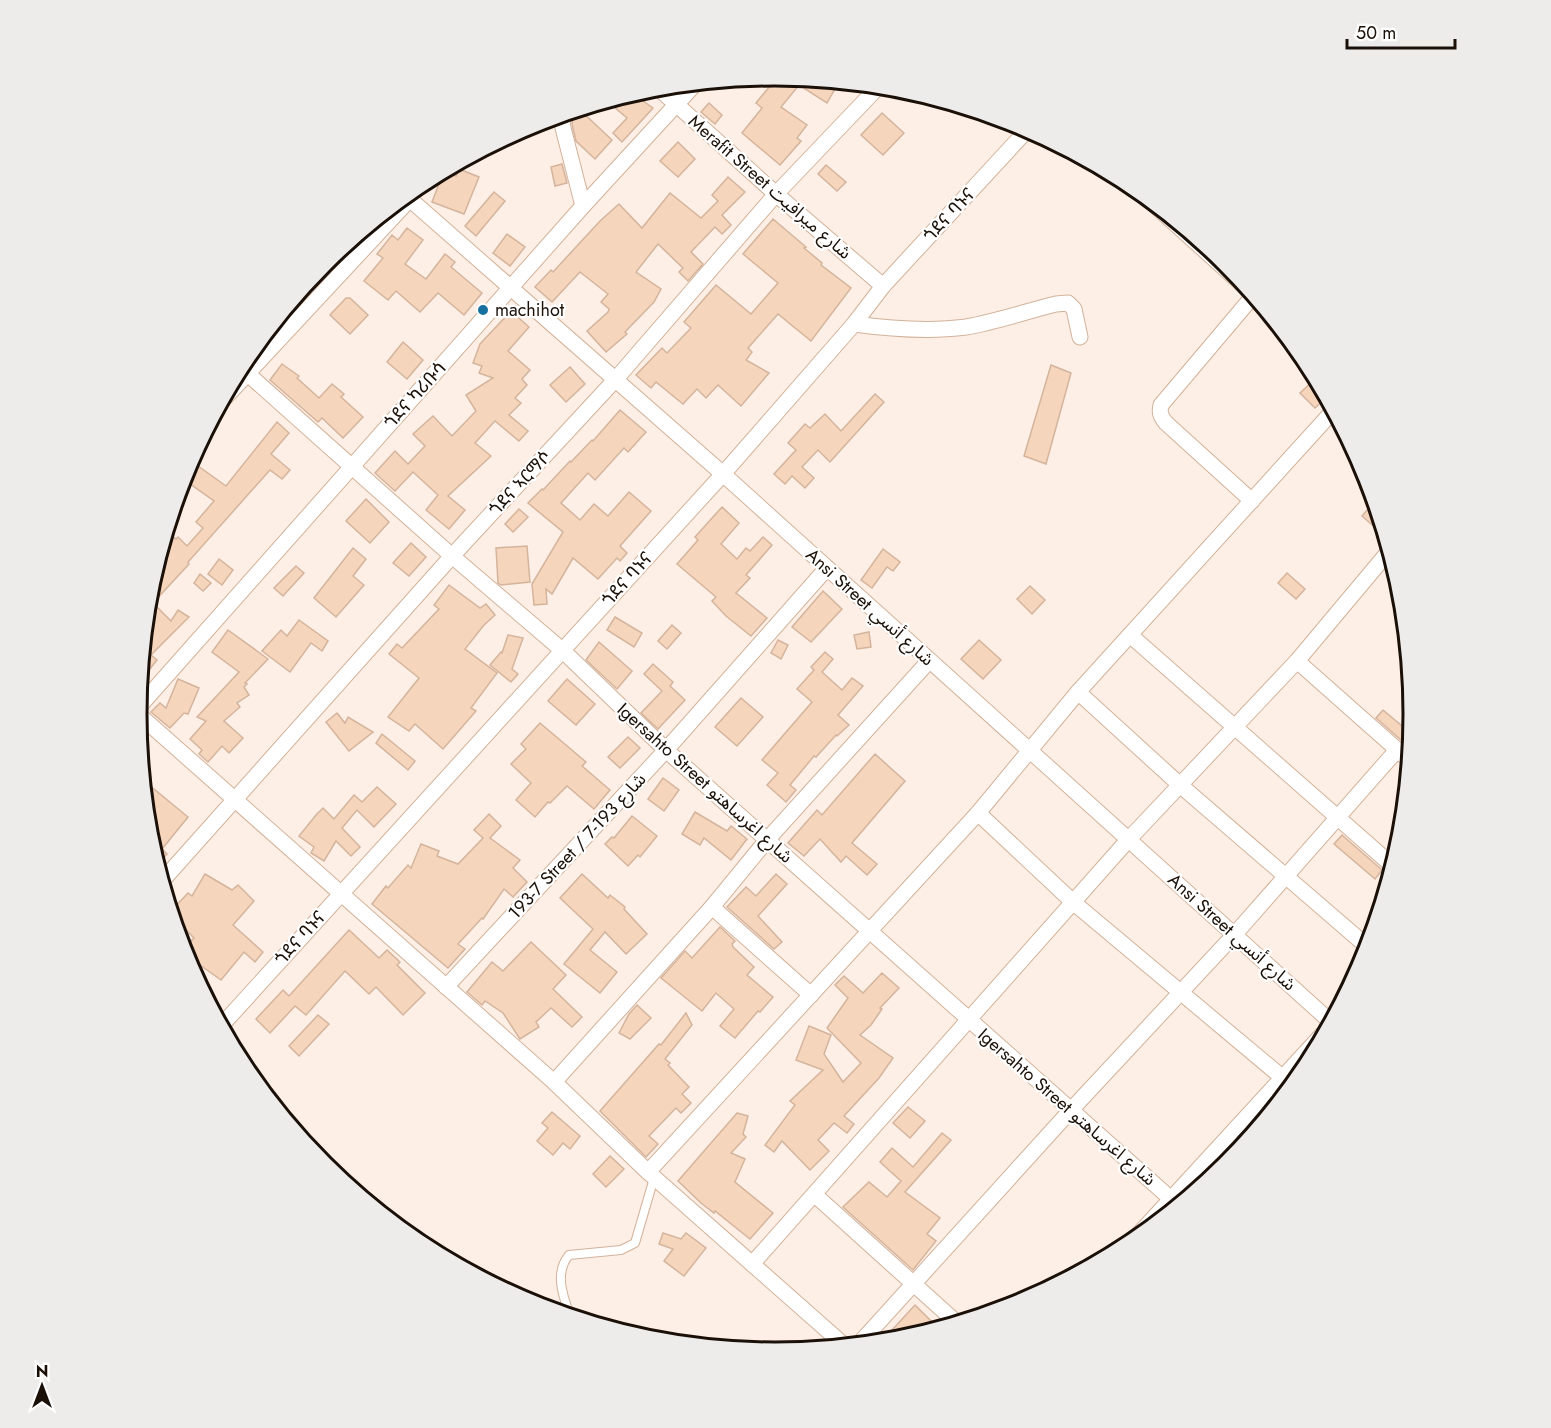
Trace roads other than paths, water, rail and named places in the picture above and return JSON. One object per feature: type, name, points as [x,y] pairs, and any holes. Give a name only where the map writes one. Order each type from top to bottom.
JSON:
[{"type":"street","name":"ጎደና ካሪቡሳ","points":[[147,699],[351,466],[688,92]]},
{"type":"street","name":"ጎደና ኣርማሶ","points":[[168,875],[452,556],[615,380],[776,194],[872,93]]},
{"type":"street","name":"Merafit Street شارع ميرافيت","points":[[667,96],[776,194],[884,286]]},
{"type":"street","points":[[562,123],[583,206]]},
{"type":"street","name":"ጎደና ባኑና","points":[[227,1020],[723,474],[854,324],[884,286],[1022,136]]},
{"type":"street","name":"Ansi Street شارع أنسي","points":[[412,201],[723,474],[1235,934],[1325,1018]]},
{"type":"street","points":[[268,344],[383,223]]},
{"type":"street","points":[[1249,301],[1161,405],[1160,410],[1161,417],[1166,423],[1252,501]]},
{"type":"street","points":[[854,324],[890,329],[929,330],[967,327],[1056,304],[1068,303],[1074,309],[1080,337]]},
{"type":"street","name":"Igersahto Street شارع اغرساهتو","points":[[247,374],[452,556],[562,650],[666,750],[1071,1110],[1171,1203]]},
{"type":"street","points":[[651,1175],[811,995],[978,813],[1078,692],[1328,416]]},
{"type":"street","points":[[752,1264],[1129,840],[1298,661],[1384,556]]},
{"type":"street","name":"193-7 Street / شارع 193-7","points":[[446,987],[666,750],[827,568]]},
{"type":"street","points":[[1130,634],[1387,861]]},
{"type":"street","points":[[554,1082],[712,907],[767,840],[929,661]]},
{"type":"street","points":[[1298,661],[1403,755]]},
{"type":"street","points":[[1078,692],[1180,785],[1361,941]]},
{"type":"street","points":[[147,720],[235,801],[554,1082],[651,1175],[837,1339]]},
{"type":"street","points":[[867,1335],[1071,1110],[1235,934],[1397,750]]},
{"type":"street","points":[[978,813],[1074,903],[1283,1078]]},
{"type":"street","points":[[712,907],[811,995]]},
{"type":"street","points":[[1179,1196],[1302,1057]]},
{"type":"street","points":[[815,1195],[951,1317]]},
{"type":"lane","points":[[567,1307],[560,1286],[562,1264],[569,1255],[621,1250],[635,1242],[651,1175]]},
{"type":"place","name":"machihot","points":[[483,310]]}]
